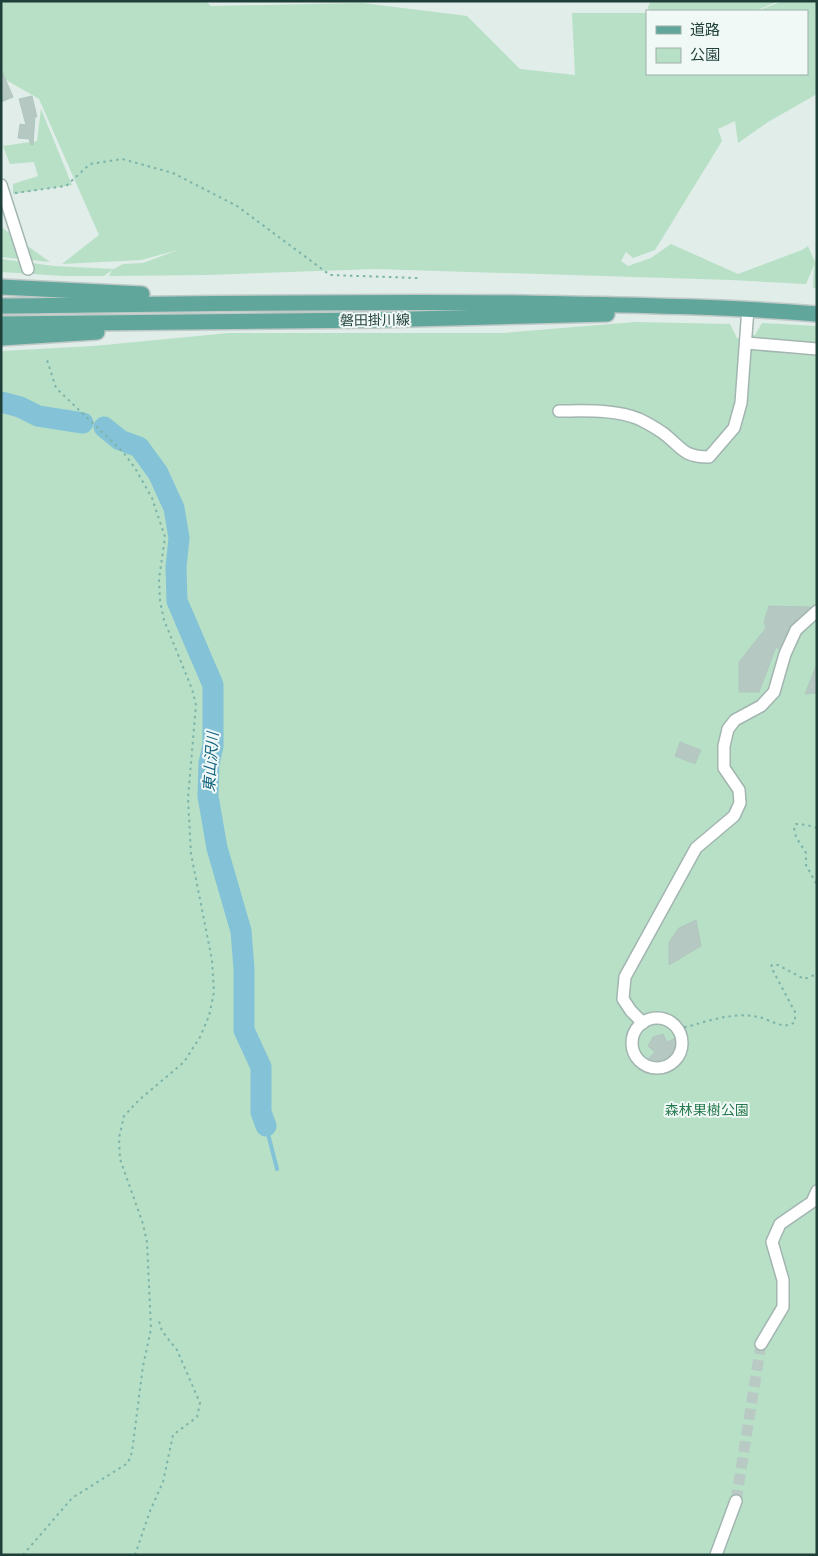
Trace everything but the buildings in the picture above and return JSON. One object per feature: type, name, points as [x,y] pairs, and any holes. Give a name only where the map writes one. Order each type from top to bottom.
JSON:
[{"type":"main road","points":[[1,288],[126,294],[305,295],[376,301]]},
{"type":"main road","name":"磐田掛川線","points":[[1,306],[376,301],[663,305],[748,308],[817,314]]},
{"type":"main road","name":"磐田掛川線","points":[[1,324],[375,320],[664,314],[748,308]]},
{"type":"main road","points":[[1,338],[140,330],[226,322]]},
{"type":"street","points":[[2,190],[28,269]]},
{"type":"street","points":[[559,411],[605,412],[639,419],[663,433],[681,450],[695,457],[709,457],[734,428],[741,404],[748,308]]},
{"type":"street","points":[[746,343],[817,349]]},
{"type":"street","points":[[643,1023],[631,1011],[623,999],[625,977],[696,848],[734,816],[740,803],[739,790],[724,768],[724,746],[728,729],[735,720],[761,706],[774,692],[785,654],[796,630],[817,611]]},
{"type":"street","points":[[652,1019],[661,1019],[670,1022],[678,1029],[682,1038],[682,1047],[679,1056],[672,1064],[663,1068],[653,1068],[644,1065],[637,1058],[632,1040],[636,1030],[643,1023],[652,1019]]},
{"type":"street","points":[[761,1344],[783,1307],[783,1280],[772,1242],[780,1224],[812,1202],[817,1191]]},
{"type":"street","points":[[716,1555],[736,1501]]},
{"type":"path","points":[[2,190],[66,186],[90,164],[122,159],[173,173],[237,206],[330,275],[418,278]]},
{"type":"path","points":[[23,1555],[72,1498],[128,1463],[132,1452],[143,1366],[151,1329],[147,1242],[143,1224],[120,1159],[119,1138],[124,1116],[139,1100],[184,1062],[200,1037],[209,1016],[214,992],[212,960],[191,845],[188,798],[196,705],[192,689],[164,620],[160,601],[159,579],[164,537],[152,498],[136,468],[123,452],[56,388],[47,360]]},
{"type":"path","points":[[817,828],[796,824],[794,828],[796,837],[806,853],[806,865],[817,886]]},
{"type":"path","points":[[678,1029],[716,1018],[737,1016],[758,1016],[781,1026],[790,1025],[794,1022],[795,1012],[771,967],[772,965],[778,965],[804,979],[817,974]]},
{"type":"path","points":[[135,1555],[162,1482],[173,1436],[197,1417],[200,1403],[177,1350],[162,1331],[158,1318]]},
{"type":"green space","points":[[1,1],[206,1],[211,6],[362,3],[467,16],[520,69],[575,75],[572,13],[646,13],[646,75],[808,75],[808,10],[760,10],[782,1],[817,1],[817,94],[768,122],[738,143],[735,121],[718,129],[722,141],[655,250],[633,258],[626,252],[621,261],[628,266],[651,258],[671,244],[738,274],[808,246],[815,262],[817,245],[817,288],[813,288],[814,265],[806,284],[375,269],[207,275],[109,276],[112,270],[104,276],[64,276],[1,272],[1,259],[54,266],[114,269],[123,264],[143,263],[178,250],[141,260],[62,264],[99,235],[39,99],[1,77]]},
{"type":"green space","points":[[651,1],[778,1],[758,10],[649,10]]},
{"type":"green space","points":[[41,109],[72,185],[13,194],[13,184],[38,176],[34,162],[10,164],[3,146],[37,141]]},
{"type":"green space","points":[[1,227],[50,262],[1,257]]},
{"type":"green space","name":"森林果樹公園","points":[[635,322],[730,324],[737,338],[746,340],[746,336],[755,335],[762,323],[817,326],[817,353],[778,347],[778,353],[817,356],[817,1555],[1,1555],[1,351],[94,346],[229,333],[503,333]]},
{"type":"waterway","name":"東山沢川","points":[[1,402],[20,407],[38,416],[83,423]]},
{"type":"waterway","name":"東山沢川","points":[[104,427],[120,440],[139,447],[158,473],[174,508],[179,538],[176,567],[177,601],[213,685],[213,746],[209,763],[208,796],[217,848],[241,931],[244,969],[244,1030],[261,1067],[261,1112],[266,1126]]},
{"type":"waterway","points":[[266,1126],[277,1169]]},
{"type":"tunnel","points":[[736,1501],[761,1344]]}]
